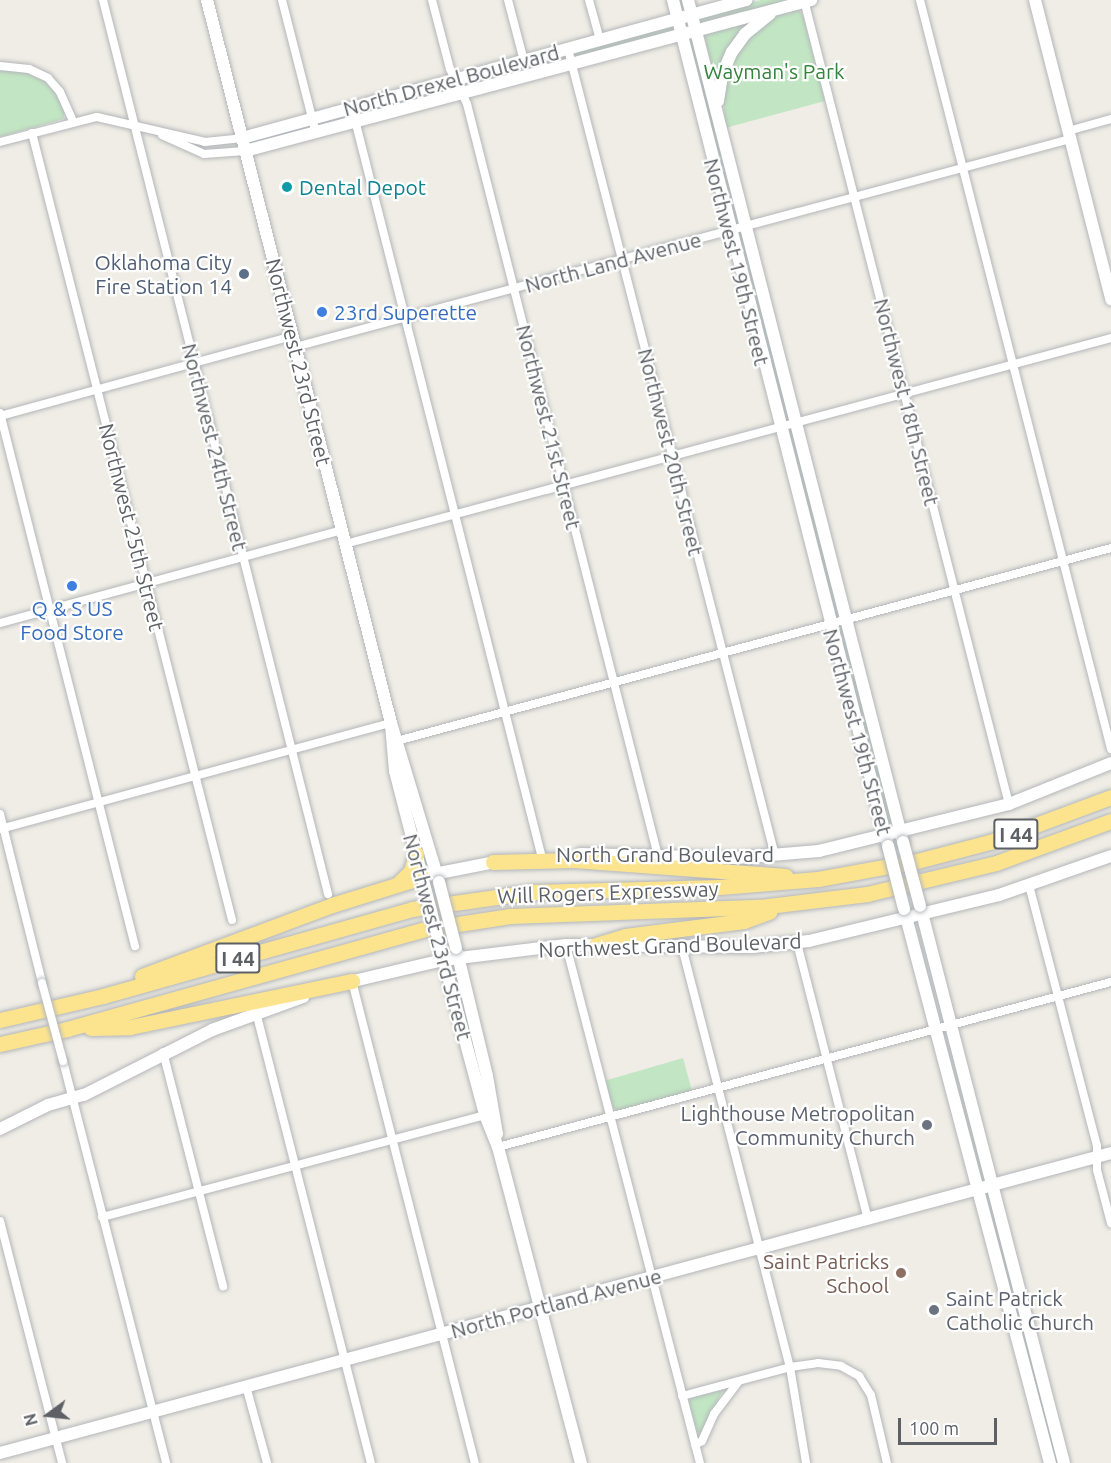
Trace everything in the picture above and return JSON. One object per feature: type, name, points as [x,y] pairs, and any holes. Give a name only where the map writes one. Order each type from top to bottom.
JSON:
[{"type":"highway","name":"Will Rogers Expressway","points":[[0,1020],[56,1008],[386,915],[464,899],[561,890],[720,887],[818,879],[917,861],[981,845],[1111,797]]},
{"type":"highway","name":"Will Rogers Expressway","points":[[0,1044],[67,1029],[390,937],[470,921],[563,912],[794,904],[883,891],[966,871],[1111,821]]},
{"type":"highway","points":[[399,883],[411,871],[416,854]]},
{"type":"highway","points":[[493,862],[574,860],[818,879]]},
{"type":"highway","points":[[56,1008],[399,883],[430,879]]},
{"type":"highway","points":[[596,945],[625,936],[744,921],[794,904]]},
{"type":"highway","points":[[67,1029],[130,1027],[352,981]]},
{"type":"street","name":"Northwest 24th Street","points":[[103,0],[328,894]]},
{"type":"street","name":"Northwest 23rd Street","points":[[207,0],[391,723],[416,854],[430,879],[442,955],[490,1114]]},
{"type":"street","points":[[282,0],[316,133]]},
{"type":"street","name":"Northwest 21st Street","points":[[432,0],[455,80],[462,93],[514,288],[658,856]]},
{"type":"street","points":[[508,0],[524,61]]},
{"type":"street","points":[[589,0],[600,40]]},
{"type":"street","name":"Northwest 19th Street","points":[[672,0],[886,841],[1050,1463]]},
{"type":"street","name":"Northwest 19th Street","points":[[688,0],[848,619],[990,1186],[1064,1463]]},
{"type":"street","name":"North Drexel Boulevard","points":[[154,131],[204,142],[242,138],[746,0]]},
{"type":"street","points":[[920,0],[1111,749]]},
{"type":"street","points":[[1035,0],[1111,299]]},
{"type":"street","points":[[245,151],[806,1]]},
{"type":"street","name":"Northwest 18th Street","points":[[806,1],[1010,804]]},
{"type":"street","points":[[718,114],[719,88],[732,52],[753,27],[780,8]]},
{"type":"street","name":"Northwest 20th Street","points":[[568,49],[775,856]]},
{"type":"street","points":[[0,66],[29,69],[48,78],[60,92],[73,121]]},
{"type":"street","points":[[351,107],[542,854]]},
{"type":"street","name":"North Drexel Boulevard","points":[[0,141],[73,121],[97,117],[133,123],[204,154],[245,151]]},
{"type":"street","name":"North Land Avenue","points":[[0,415],[194,364],[405,318],[747,226],[1069,135],[1111,119]]},
{"type":"street","name":"Northwest 25th Street","points":[[32,133],[232,920]]},
{"type":"street","points":[[345,544],[1111,338]]},
{"type":"street","points":[[0,415],[135,946]]},
{"type":"street","points":[[0,623],[342,530]]},
{"type":"street","points":[[394,741],[1111,548]]},
{"type":"street","points":[[2,828],[99,804],[391,723]]},
{"type":"street","name":"Northwest 23rd Street","points":[[394,741],[430,879],[457,953],[498,1147],[581,1463]]},
{"type":"street","name":"North Grand Boulevard","points":[[430,879],[493,862],[542,854],[775,856],[886,841],[1010,804],[1111,763]]},
{"type":"street","points":[[0,814],[166,1463]]},
{"type":"street","name":"Northwest Grand Boulevard","points":[[0,1129],[48,1105],[73,1099],[164,1052],[256,1012],[442,955],[457,953],[480,956],[566,945],[752,947],[796,942],[1029,885],[1111,856]]},
{"type":"street","points":[[1029,885],[1058,996],[1111,1223]]},
{"type":"street","points":[[796,942],[868,1219]]},
{"type":"street","points":[[566,945],[700,1463]]},
{"type":"street","points":[[682,947],[790,1367],[806,1463]]},
{"type":"street","points":[[464,984],[480,956]]},
{"type":"street","points":[[352,981],[475,1463]]},
{"type":"street","points":[[498,1147],[1111,982]]},
{"type":"street","points":[[256,1012],[371,1463]]},
{"type":"street","points":[[164,1052],[223,1286]]},
{"type":"street","points":[[102,1217],[490,1114]]},
{"type":"street","name":"North Portland Avenue","points":[[0,1453],[1111,1153]]},
{"type":"street","points":[[0,1221],[62,1463]]},
{"type":"street","points":[[682,1396],[790,1367],[818,1363],[841,1366],[859,1376],[871,1395],[887,1463]]},
{"type":"street","points":[[695,1444],[702,1441],[714,1414],[739,1381]]},
{"type":"street","points":[[246,1386],[267,1463]]},
{"type":"green space","points":[[761,0],[795,0],[699,22],[700,18]]},
{"type":"green space","name":"Wayman's Park","points":[[797,9],[803,15],[825,101],[725,128],[723,86],[741,43],[772,17]]},
{"type":"green space","name":"Wayman's Park","points":[[752,20],[716,86],[704,35]]},
{"type":"green space","points":[[671,26],[673,31],[576,56],[576,52]]},
{"type":"green space","points":[[693,38],[741,222],[734,224],[687,40]]},
{"type":"green space","points":[[564,55],[565,59],[467,83],[468,81]]},
{"type":"green space","points":[[0,70],[24,72],[43,80],[59,97],[65,113],[63,119],[0,137]]},
{"type":"green space","points":[[448,87],[449,91],[359,114],[359,111]]},
{"type":"green space","points":[[742,230],[789,420],[784,422],[736,231]]},
{"type":"green space","points":[[794,427],[841,616],[834,618],[787,429]]},
{"type":"green space","points":[[844,624],[895,828],[888,829],[837,626]]},
{"type":"green space","points":[[683,1058],[692,1091],[619,1111],[613,1108],[604,1081]]},
{"type":"green space","points":[[723,1390],[701,1433],[697,1432],[689,1403],[691,1398]]},
{"type":"place","name":"Dental Depot","points":[[287,187]]},
{"type":"place","name":"Oklahoma City Fire Station 14","points":[[244,274]]},
{"type":"place","name":"23rd Superette","points":[[322,312]]},
{"type":"place","name":"Q & S US Food Store","points":[[72,586]]},
{"type":"place","name":"Lighthouse Metropolitan Community Church","points":[[927,1125]]},
{"type":"place","name":"Saint Patricks School","points":[[901,1273]]},
{"type":"place","name":"Saint Patrick Catholic Church","points":[[934,1310]]}]
